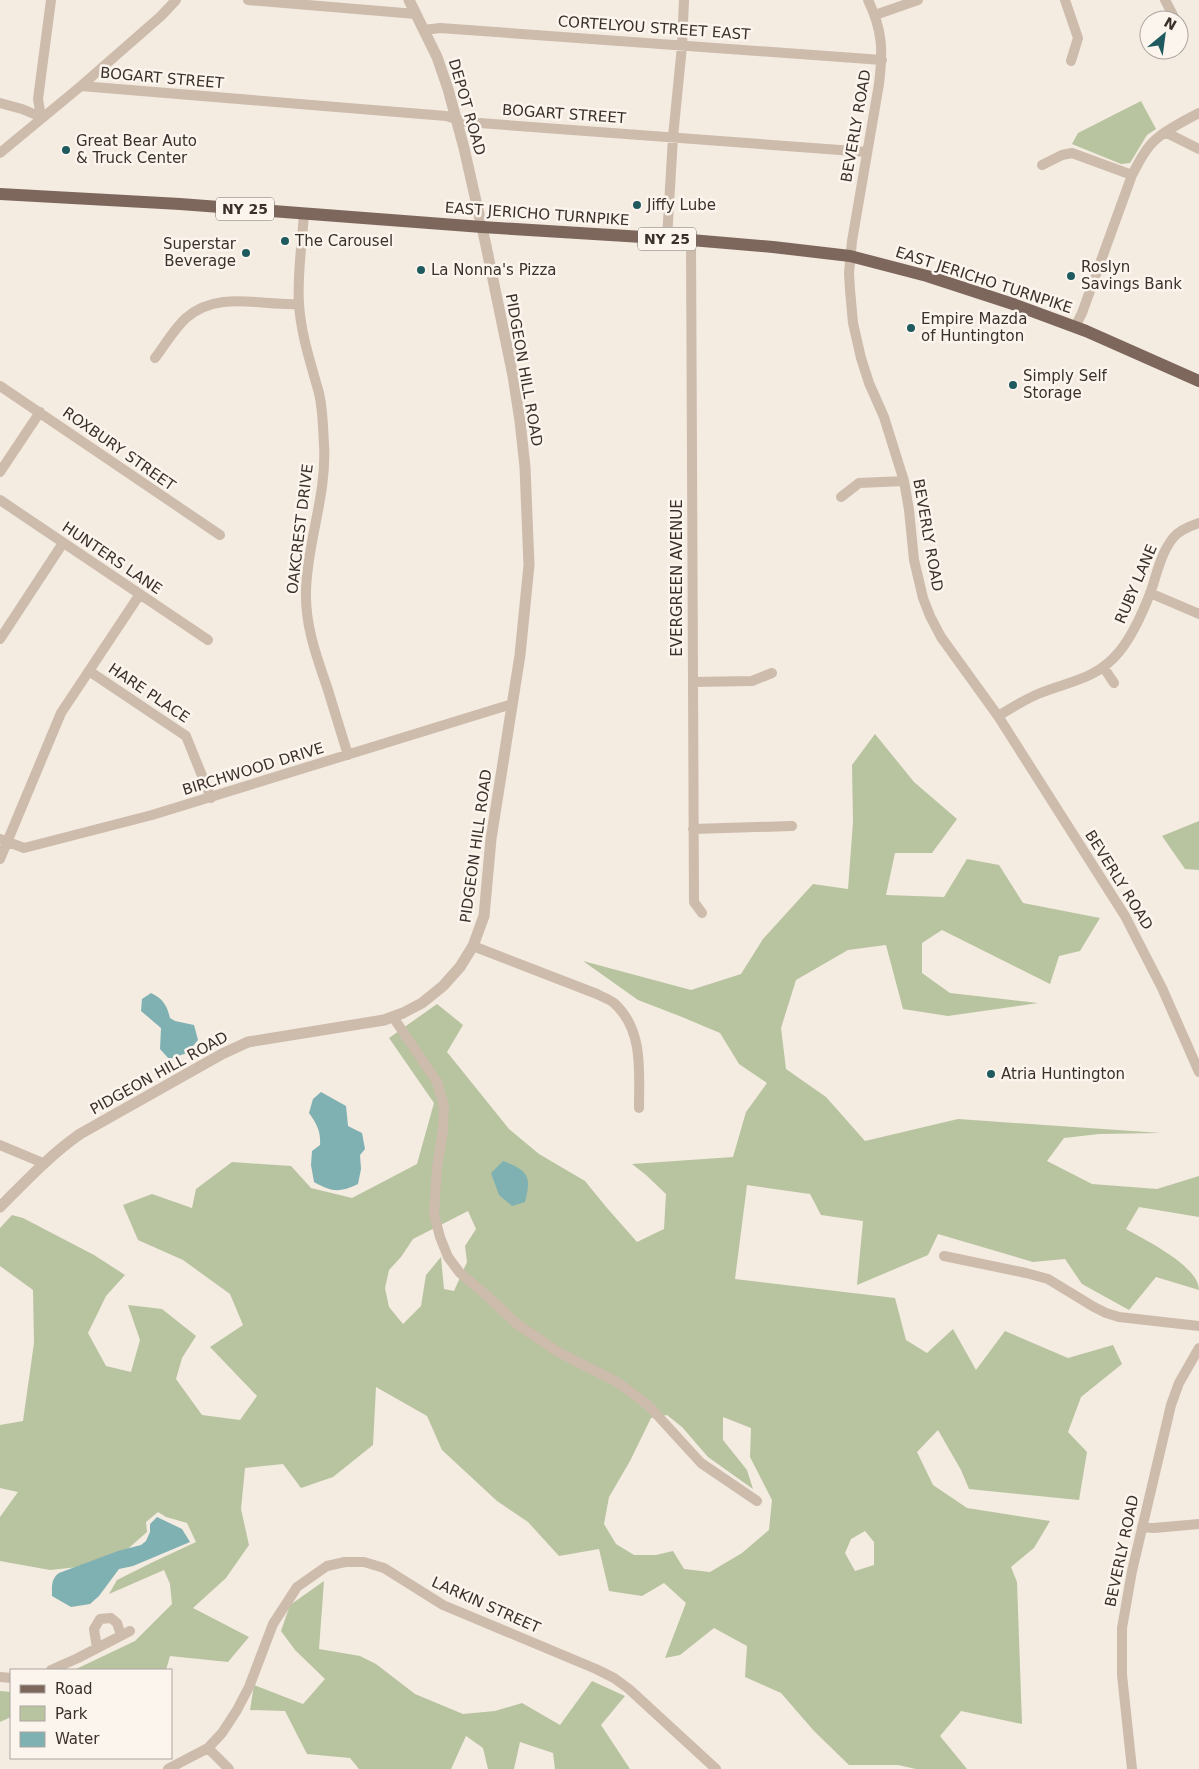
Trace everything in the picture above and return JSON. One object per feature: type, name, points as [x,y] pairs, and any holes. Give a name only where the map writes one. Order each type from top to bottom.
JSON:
[{"type":"main road","name":"EAST JERICHO TURNPIKE","points":[[0,194],[180,204],[482,227],[691,240],[850,256],[999,298],[1075,327],[1199,381]]},
{"type":"street","points":[[41,118],[38,99],[51,0]]},
{"type":"street","points":[[0,153],[81,86],[161,16],[176,0]]},
{"type":"street","points":[[248,0],[416,14]]},
{"type":"street","name":"DEPOT ROAD","points":[[409,0],[437,58],[464,148],[482,227]]},
{"type":"street","points":[[667,239],[684,0]]},
{"type":"street","name":"BEVERLY ROAD","points":[[868,0],[875,15],[882,43],[882,60],[850,256],[851,302],[859,350],[869,383],[884,418],[904,481],[914,560],[923,598],[930,616],[950,652],[998,716],[1125,916],[1140,942],[1174,1012],[1199,1072]]},
{"type":"street","points":[[875,15],[918,0]]},
{"type":"street","points":[[1065,0],[1078,38],[1071,61]]},
{"type":"street","name":"CORTELYOU STREET EAST","points":[[424,30],[440,28],[882,60]]},
{"type":"street","name":"BOGART STREET","points":[[81,86],[446,116],[466,122],[867,152]]},
{"type":"street","points":[[0,103],[22,109],[41,118]]},
{"type":"street","points":[[1075,327],[1082,313],[1132,175],[1153,142],[1166,132],[1199,113]]},
{"type":"street","points":[[1166,132],[1199,149]]},
{"type":"street","points":[[1042,165],[1062,155],[1072,153],[1132,175]]},
{"type":"street","name":"OAKCREST DRIVE","points":[[304,214],[299,304],[302,330],[323,418],[324,449],[321,498],[308,570],[306,591],[307,616],[314,646],[348,755]]},
{"type":"street","name":"PIDGEON HILL ROAD","points":[[0,1208],[43,1163],[80,1134],[222,1054],[248,1042],[393,1017],[422,1003],[443,986],[460,966],[473,946],[484,916],[491,839],[520,655],[529,565],[525,467],[520,421],[513,376],[482,227]]},
{"type":"street","name":"EVERGREEN AVENUE","points":[[691,240],[694,902],[702,913]]},
{"type":"street","points":[[155,358],[186,319],[205,306],[236,300],[299,304]]},
{"type":"street","name":"ROXBURY STREET","points":[[0,386],[220,536]]},
{"type":"street","points":[[0,472],[40,412]]},
{"type":"street","points":[[840,497],[859,483],[904,481]]},
{"type":"street","name":"HUNTERS LANE","points":[[0,500],[208,640]]},
{"type":"street","name":"RUBY LANE","points":[[998,716],[1020,702],[1040,693],[1075,682],[1104,668],[1119,652],[1130,636],[1150,593],[1165,550],[1174,537],[1188,526],[1199,523]]},
{"type":"street","points":[[0,639],[63,543]]},
{"type":"street","points":[[1150,593],[1199,614]]},
{"type":"street","points":[[0,858],[3,841],[61,713],[140,594]]},
{"type":"street","points":[[1104,668],[1114,683]]},
{"type":"street","name":"HARE PLACE","points":[[89,671],[186,736],[211,798]]},
{"type":"street","points":[[693,682],[752,682],[772,672]]},
{"type":"street","name":"BIRCHWOOD DRIVE","points":[[3,841],[24,848],[152,815],[512,704]]},
{"type":"street","points":[[693,829],[792,826]]},
{"type":"street","points":[[473,946],[613,1002],[628,1021],[638,1046],[639,1108]]},
{"type":"street","points":[[393,1017],[437,1082],[444,1106],[443,1130],[436,1168],[434,1214],[448,1257],[460,1272],[517,1324],[558,1352],[617,1382],[648,1405],[701,1463],[757,1501]]},
{"type":"street","points":[[0,1145],[43,1163]]},
{"type":"street","points":[[944,1256],[1048,1279],[1094,1307],[1119,1317],[1199,1326]]},
{"type":"street","name":"BEVERLY ROAD","points":[[1132,1769],[1122,1675],[1122,1628],[1142,1527],[1171,1405],[1179,1383],[1199,1348]]},
{"type":"street","points":[[1142,1527],[1154,1528],[1199,1524]]},
{"type":"street","name":"LARKIN STREET","points":[[168,1769],[208,1748],[222,1733],[238,1710],[249,1687],[273,1624],[297,1587],[327,1566],[345,1562],[364,1562],[384,1568],[443,1605],[614,1678],[629,1689],[716,1769]]},
{"type":"street","points":[[53,1669],[97,1648],[125,1633],[117,1622],[111,1618],[105,1617],[100,1619],[94,1630],[97,1648]]},
{"type":"street","points":[[208,1748],[229,1769]]},
{"type":"green space","points":[[1141,101],[1156,129],[1147,135],[1130,163],[1121,164],[1072,144],[1078,133]]},
{"type":"green space","points":[[875,734],[914,782],[957,819],[932,853],[895,853],[886,895],[944,897],[967,859],[999,865],[1023,903],[1100,918],[1080,951],[1059,956],[1050,984],[942,930],[922,943],[922,973],[950,993],[1038,1003],[948,1016],[903,1009],[886,945],[848,950],[796,980],[781,1028],[786,1069],[826,1097],[865,1141],[958,1119],[1161,1133],[1099,1134],[1064,1138],[1047,1161],[1092,1184],[1157,1189],[1199,1176],[1199,1217],[1139,1207],[1126,1229],[1181,1263],[1197,1281],[1199,1290],[1156,1277],[1129,1310],[1082,1284],[1065,1259],[1033,1262],[938,1234],[928,1255],[857,1285],[863,1221],[821,1215],[810,1194],[747,1185],[735,1279],[895,1298],[906,1340],[927,1353],[953,1329],[976,1370],[1005,1331],[1068,1358],[1113,1345],[1122,1364],[1081,1397],[1068,1432],[1087,1452],[1079,1500],[969,1489],[961,1470],[938,1430],[917,1452],[933,1485],[967,1508],[1050,1521],[1034,1548],[1011,1567],[1017,1582],[1022,1724],[961,1711],[940,1736],[967,1769],[916,1769],[898,1765],[849,1765],[814,1731],[781,1693],[745,1677],[747,1646],[714,1628],[680,1655],[665,1658],[686,1603],[664,1583],[642,1596],[609,1591],[599,1549],[559,1556],[528,1522],[497,1501],[442,1450],[427,1416],[376,1387],[373,1445],[333,1477],[301,1488],[283,1464],[245,1468],[241,1509],[249,1545],[226,1578],[193,1608],[249,1637],[228,1662],[170,1656],[166,1669],[76,1669],[135,1641],[172,1604],[170,1584],[164,1570],[109,1594],[117,1580],[196,1542],[187,1523],[166,1517],[158,1512],[146,1522],[147,1532],[122,1554],[79,1567],[50,1570],[0,1561],[0,1517],[18,1492],[0,1488],[0,1425],[23,1421],[34,1343],[33,1290],[0,1266],[0,1228],[12,1215],[23,1218],[94,1255],[125,1275],[106,1296],[88,1333],[106,1366],[131,1372],[140,1340],[128,1305],[162,1309],[196,1336],[182,1358],[176,1379],[202,1415],[240,1420],[257,1396],[210,1347],[243,1325],[230,1294],[183,1260],[138,1240],[123,1205],[152,1194],[192,1208],[196,1189],[232,1162],[291,1166],[311,1188],[352,1198],[417,1164],[434,1103],[389,1038],[437,1004],[463,1025],[447,1052],[509,1129],[539,1154],[585,1181],[637,1242],[664,1229],[666,1194],[632,1164],[733,1157],[746,1112],[767,1083],[739,1064],[720,1033],[638,1000],[583,961],[691,990],[741,974],[763,939],[813,884],[848,889],[853,822],[852,765]],"holes":[[[468,1211],[476,1229],[465,1246],[467,1262],[454,1291],[444,1289],[441,1257],[426,1275],[421,1306],[403,1324],[389,1307],[385,1288],[389,1270],[401,1257],[413,1239]],[[667,1415],[682,1427],[708,1457],[753,1489],[747,1470],[723,1440],[723,1417],[751,1428],[750,1457],[772,1500],[769,1530],[742,1553],[710,1572],[684,1569],[673,1551],[656,1555],[634,1555],[616,1544],[604,1524],[609,1497],[630,1461],[651,1418]],[[865,1531],[874,1542],[874,1565],[855,1571],[845,1553],[851,1539]]]},
{"type":"green space","points":[[1199,821],[1199,870],[1185,869],[1162,836]]},
{"type":"green space","points":[[324,1581],[319,1649],[360,1656],[376,1664],[415,1694],[463,1714],[495,1711],[522,1703],[560,1725],[592,1681],[625,1696],[601,1725],[630,1769],[555,1769],[553,1753],[520,1742],[514,1769],[488,1769],[483,1748],[466,1736],[451,1769],[359,1769],[350,1758],[307,1754],[285,1711],[250,1710],[254,1685],[303,1704],[325,1679],[295,1650],[281,1631],[290,1605]]},
{"type":"green space","points":[[0,1691],[10,1692],[10,1717],[0,1722]]},
{"type":"water","points":[[151,993],[164,1003],[170,1018],[194,1025],[198,1040],[187,1053],[169,1059],[160,1049],[161,1028],[141,1011],[142,999]]},
{"type":"water","points":[[321,1092],[346,1106],[348,1126],[362,1133],[365,1149],[360,1155],[361,1169],[358,1184],[346,1189],[326,1188],[314,1182],[311,1165],[312,1151],[320,1145],[320,1136],[318,1128],[309,1113],[313,1099]]},
{"type":"water","points":[[503,1161],[523,1171],[526,1175],[528,1186],[525,1202],[512,1206],[499,1195],[491,1173]]},
{"type":"water","points":[[157,1517],[182,1529],[190,1542],[133,1566],[119,1569],[99,1596],[90,1604],[71,1607],[52,1596],[53,1580],[56,1575],[118,1551],[141,1545],[146,1541],[150,1532],[150,1524]]},
{"type":"place","name":"Great Bear Auto & Truck Center","points":[[66,150]]},
{"type":"place","name":"Jiffy Lube","points":[[637,205]]},
{"type":"place","name":"The Carousel","points":[[285,241]]},
{"type":"place","name":"Superstar Beverage","points":[[246,253]]},
{"type":"place","name":"La Nonna's Pizza","points":[[421,270]]},
{"type":"place","name":"Roslyn Savings Bank","points":[[1071,276]]},
{"type":"place","name":"Empire Mazda of Huntington","points":[[911,328]]},
{"type":"place","name":"Simply Self Storage","points":[[1013,385]]},
{"type":"place","name":"Atria Huntington","points":[[991,1074]]}]
